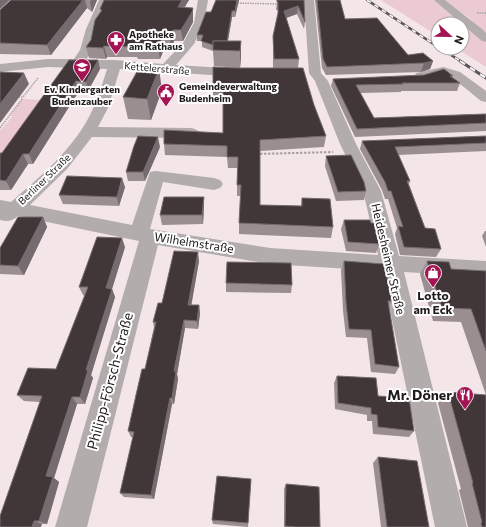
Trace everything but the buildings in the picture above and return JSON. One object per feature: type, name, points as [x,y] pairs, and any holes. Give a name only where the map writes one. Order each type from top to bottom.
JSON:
[{"type":"street","points":[[78,63],[86,50],[91,29],[104,0]]},
{"type":"street","points":[[166,69],[188,44],[192,37],[199,23],[203,0]]},
{"type":"street","name":"Heidesheimer Straße","points":[[309,0],[312,76],[354,146],[372,191],[391,263],[451,527]]},
{"type":"street","points":[[439,0],[486,39]]},
{"type":"street","name":"Kettelerstraße","points":[[0,68],[48,63],[78,63],[255,73]]},
{"type":"street","name":"Berliner Straße","points":[[5,212],[63,164],[89,132],[100,110],[115,64]]},
{"type":"street","points":[[406,77],[421,76],[443,71],[455,75],[486,98]]},
{"type":"street","points":[[312,76],[336,80]]},
{"type":"street","points":[[89,132],[196,133]]},
{"type":"street","name":"Philipp-Försch-Straße","points":[[71,527],[144,235],[156,176],[214,184]]},
{"type":"street","name":"Wilhelmstraße","points":[[5,212],[270,256],[486,269]]},
{"type":"path","points":[[0,128],[48,63]]},
{"type":"path","points":[[16,97],[24,97]]},
{"type":"path","points":[[256,154],[354,146]]},
{"type":"shaded area","points":[[381,0],[436,0],[456,16],[430,16],[430,31]]},
{"type":"shaded area","points":[[444,0],[486,0],[486,35],[470,19],[470,16],[467,16]]},
{"type":"shaded area","points":[[470,28],[486,43],[486,67],[469,56],[470,56]]},
{"type":"shaded area","points":[[22,99],[44,100],[0,158],[0,131],[12,117],[11,114]]},
{"type":"railway","points":[[367,0],[430,42]]},
{"type":"railway","points":[[453,56],[462,62]]},
{"type":"railway","points":[[460,61],[486,78]]},
{"type":"place","name":"Apotheke am Rathaus","points":[[116,55]]},
{"type":"place","name":"Ev. Kindergarten Budenzauber","points":[[82,82]]},
{"type":"place","name":"Gemeindeverwaltung Budenheim","points":[[166,107]]},
{"type":"place","name":"Lotto am Eck","points":[[433,288]]},
{"type":"place","name":"Mr. Döner","points":[[465,410]]}]
